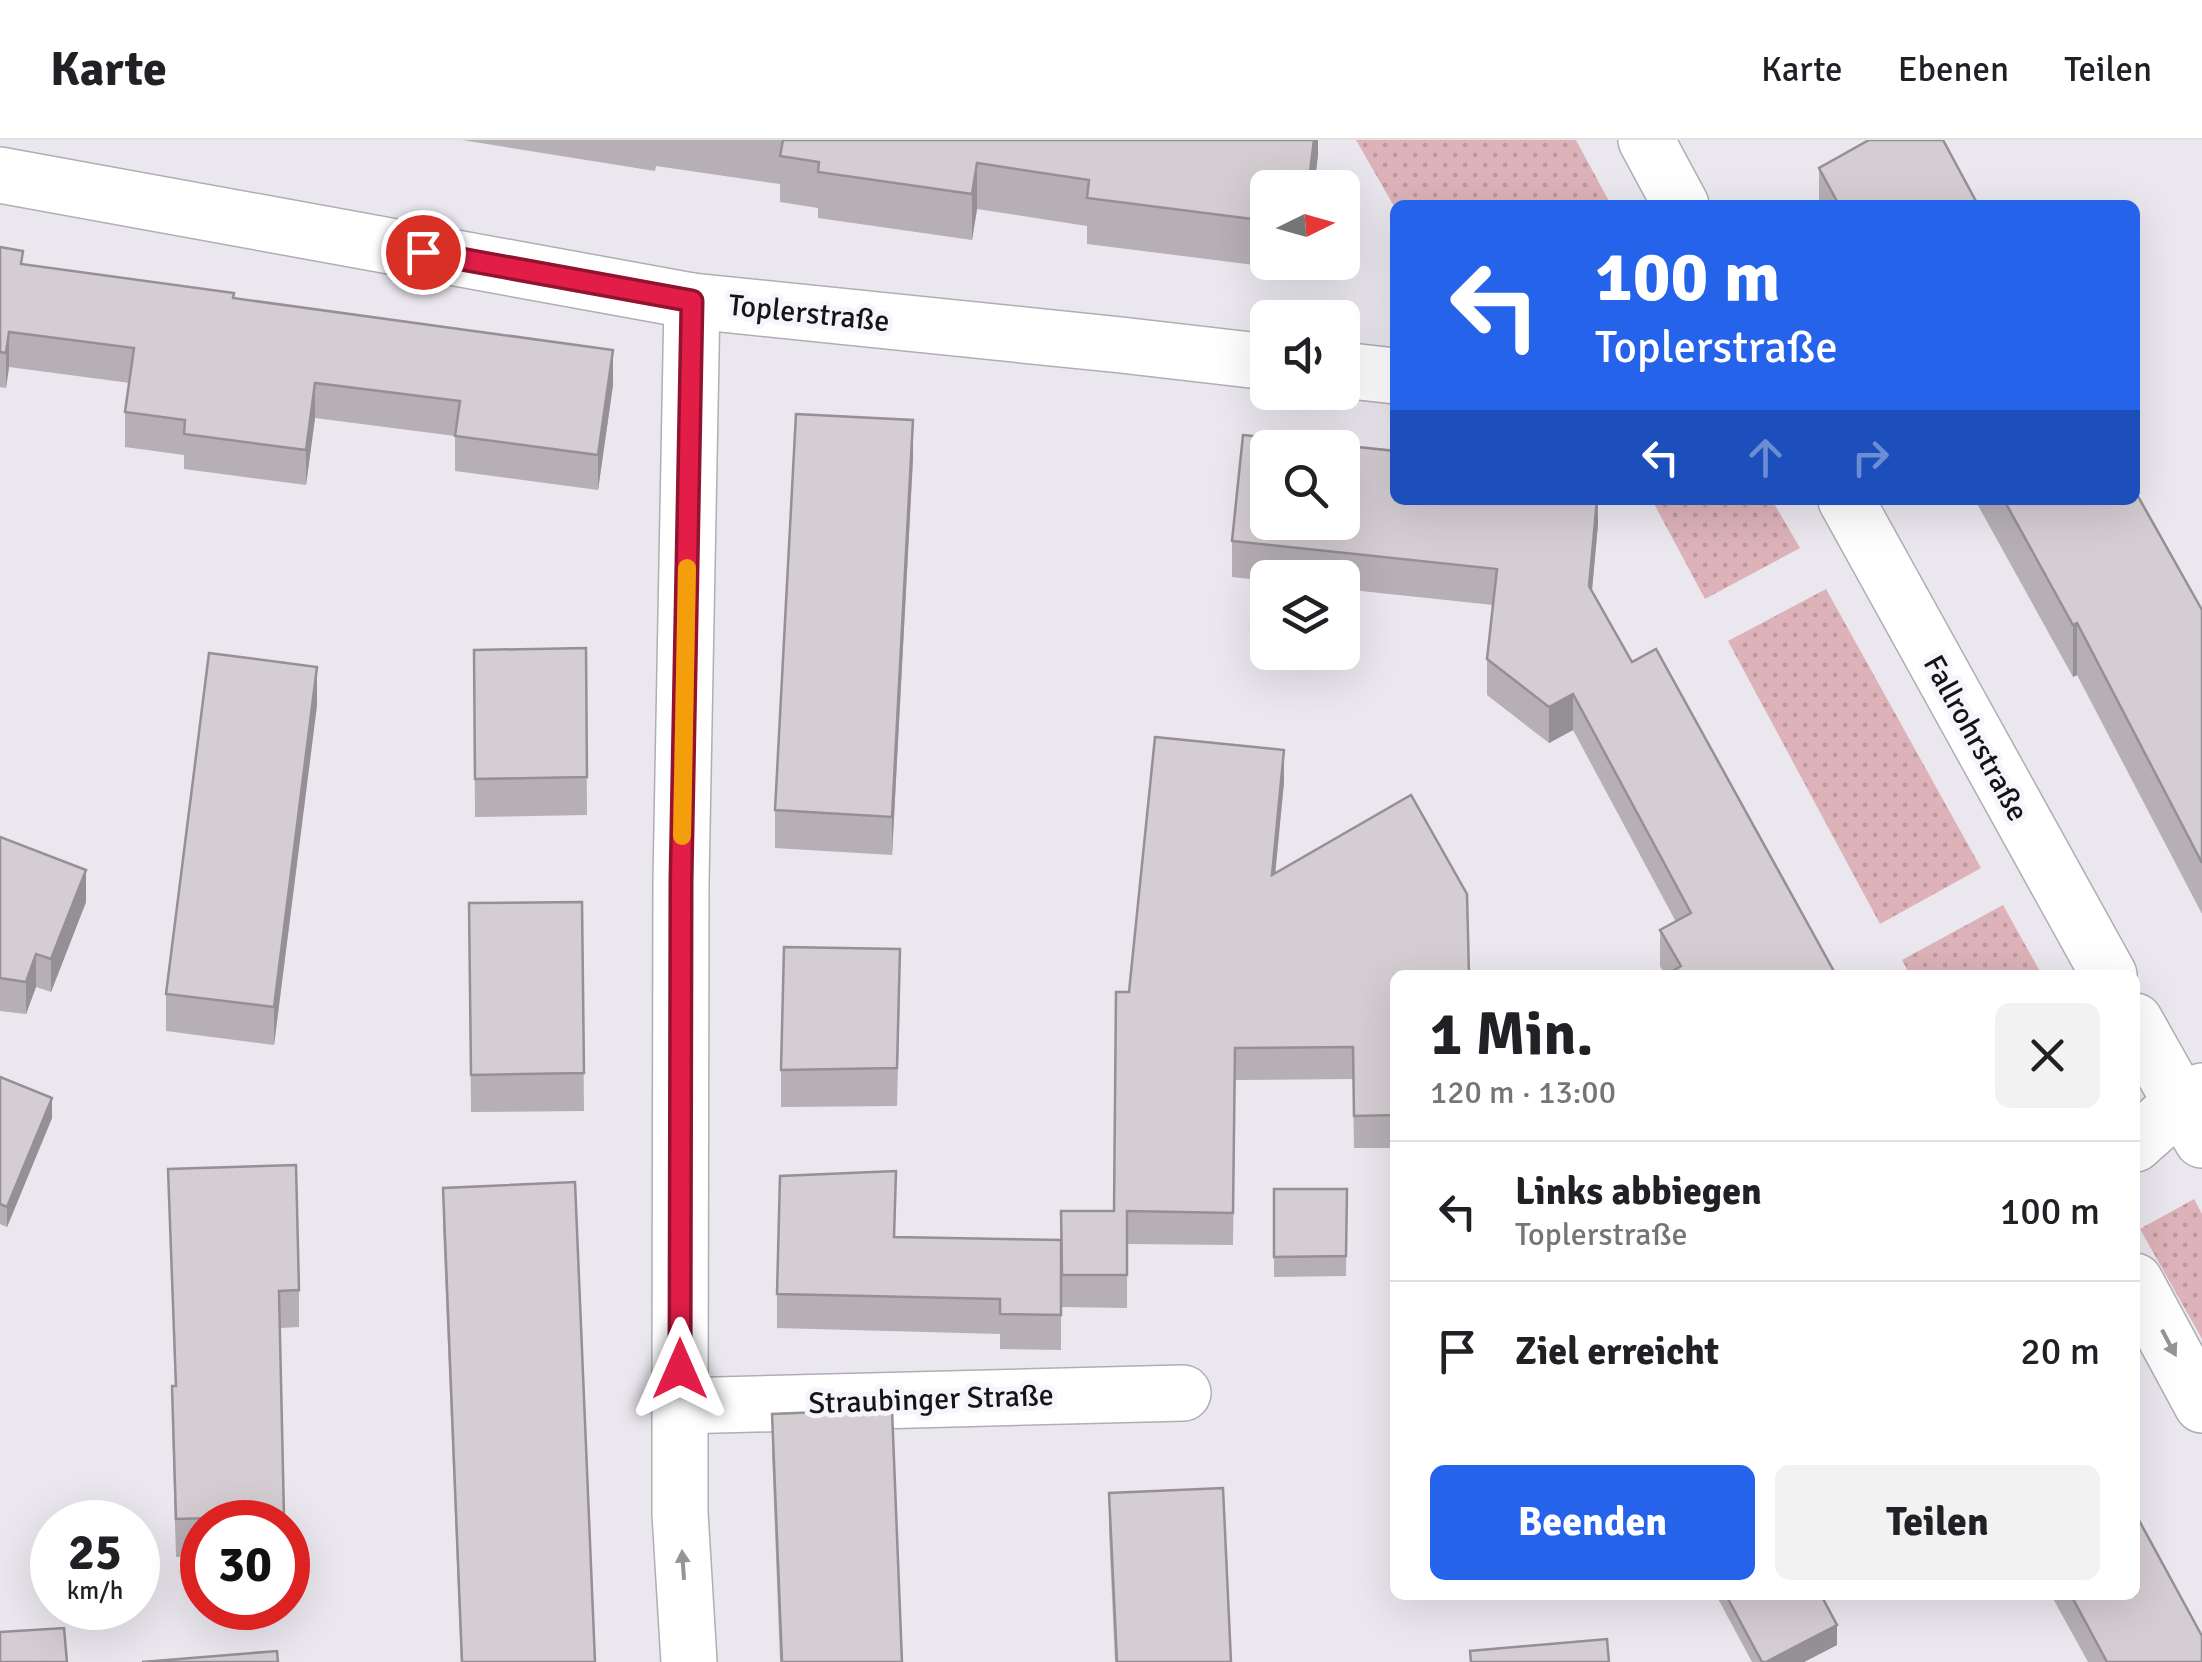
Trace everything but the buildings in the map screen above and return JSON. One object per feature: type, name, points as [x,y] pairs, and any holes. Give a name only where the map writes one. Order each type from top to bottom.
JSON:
[{"type":"street","points":[[1646,140],[1678,200]]},
{"type":"street","name":"Toplerstraße","points":[[0,175],[692,301],[1250,360]]},
{"type":"street","points":[[690,1662],[680,1514],[680,1406],[681,881],[692,301]]},
{"type":"street","points":[[1360,372],[1390,375]]},
{"type":"street","name":"Fallrohrstraße","points":[[1849,505],[2106,970]]},
{"type":"street","points":[[2140,1028],[2195,1111],[2140,1141]]},
{"type":"street","points":[[2140,1290],[2202,1405]]},
{"type":"street","name":"Straubinger Straße","points":[[680,1406],[1182,1392]]},
{"type":"shaded area","points":[[1356,140],[1576,140],[1608,200],[1390,200]]},
{"type":"shaded area","points":[[1655,505],[1775,505],[1800,548],[1705,599]]},
{"type":"shaded area","points":[[1826,589],[1981,868],[1880,924],[1728,641]]},
{"type":"shaded area","points":[[2003,905],[2039,970],[1907,970],[1902,960]]},
{"type":"shaded area","points":[[2194,1199],[2202,1214],[2202,1339],[2140,1229]]},
{"type":"slow traffic","points":[[682,836],[687,568]]},
{"type":"route","points":[[423,252],[692,301],[681,881],[680,1369]]}]
